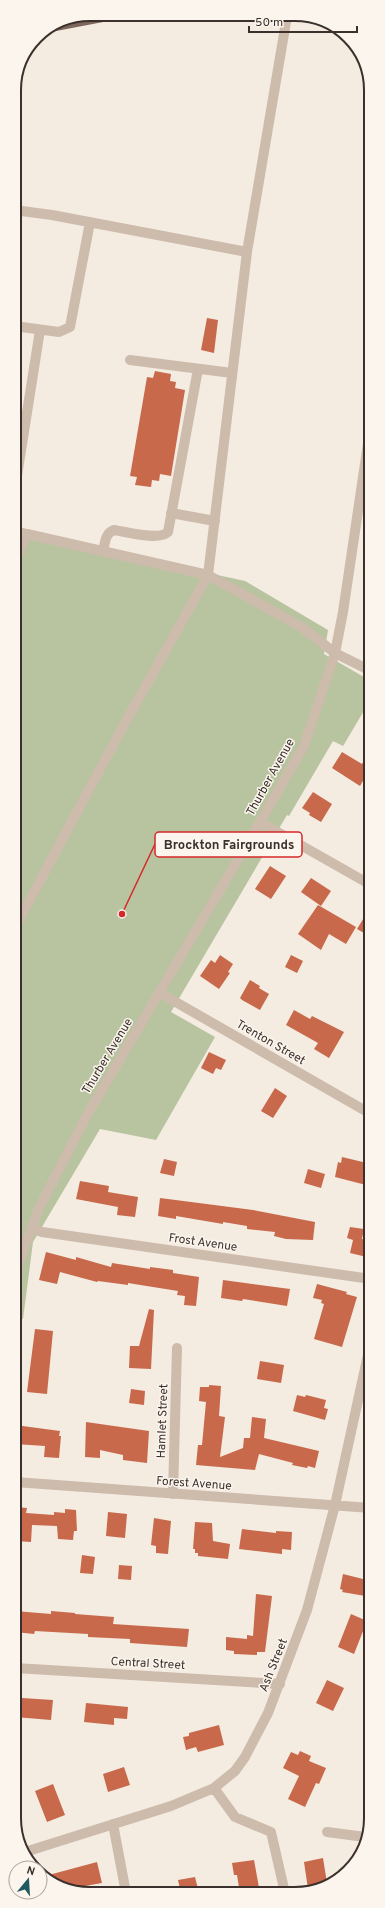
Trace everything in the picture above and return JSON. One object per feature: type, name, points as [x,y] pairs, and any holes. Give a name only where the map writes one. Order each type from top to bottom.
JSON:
[{"type":"street","points":[[21,916],[120,732],[208,576],[246,252],[286,21]]},
{"type":"street","points":[[21,211],[90,222],[246,252]]},
{"type":"street","points":[[21,327],[58,332],[70,327],[90,222]]},
{"type":"street","points":[[21,451],[40,330]]},
{"type":"street","points":[[130,360],[232,373]]},
{"type":"street","points":[[103,552],[107,534],[110,531],[114,530],[157,537],[165,536],[168,532],[198,368]]},
{"type":"street","name":"Thurber Avenue","points":[[21,1256],[39,1208],[87,1115],[304,746],[335,653],[343,612],[364,470]]},
{"type":"street","points":[[172,513],[215,520]]},
{"type":"street","points":[[21,533],[208,576],[303,628],[335,653],[364,668]]},
{"type":"street","points":[[21,547],[27,534]]},
{"type":"street","points":[[260,822],[364,881]]},
{"type":"street","name":"Trenton Street","points":[[160,993],[364,1110]]},
{"type":"street","name":"Frost Avenue","points":[[31,1228],[50,1233],[364,1278]]},
{"type":"street","name":"Hamlet Street","points":[[173,1494],[178,1348]]},
{"type":"street","name":"Ash Street","points":[[29,1851],[170,1806],[214,1788],[235,1770],[245,1757],[268,1713],[307,1610],[334,1505],[364,1372]]},
{"type":"street","name":"Forest Avenue","points":[[21,1483],[364,1507]]},
{"type":"street","name":"Central Street","points":[[21,1668],[280,1684]]},
{"type":"street","points":[[214,1788],[235,1817],[270,1832],[284,1887]]},
{"type":"street","points":[[113,1824],[125,1887]]},
{"type":"street","points":[[327,1832],[361,1836]]},
{"type":"green space","points":[[21,533],[245,581],[328,630],[324,654],[364,677],[364,711],[343,746],[333,741],[289,816],[287,815],[171,1012],[215,1037],[156,1140],[100,1129],[33,1242],[23,1319],[21,1319]]},
{"type":"building","points":[[207,318],[218,320],[214,353],[201,350]]},
{"type":"building","points":[[155,371],[171,374],[170,381],[176,382],[175,388],[185,390],[171,476],[160,474],[159,481],[152,480],[151,487],[135,485],[137,477],[130,476],[147,377],[153,378]]},
{"type":"building","points":[[342,752],[362,764],[364,761],[364,779],[360,786],[332,768]]},
{"type":"building","points":[[313,792],[332,804],[321,822],[309,815],[310,813],[302,808]]},
{"type":"building","points":[[270,866],[286,876],[271,899],[255,889]]},
{"type":"building","points":[[311,878],[331,891],[321,906],[301,892]]},
{"type":"building","points":[[318,905],[356,927],[346,944],[329,934],[321,950],[298,934]]},
{"type":"building","points":[[364,918],[364,933],[357,929]]},
{"type":"building","points":[[220,955],[233,964],[228,972],[230,973],[219,989],[200,976],[211,960],[215,963]]},
{"type":"building","points":[[291,955],[303,961],[297,973],[285,967]]},
{"type":"building","points":[[250,980],[269,994],[260,1010],[240,998]]},
{"type":"building","points":[[294,1010],[310,1019],[312,1016],[344,1032],[329,1058],[314,1049],[318,1043],[286,1025]]},
{"type":"building","points":[[209,1052],[226,1060],[221,1070],[216,1068],[213,1074],[201,1068]]},
{"type":"building","points":[[275,1088],[287,1096],[273,1118],[261,1111]]},
{"type":"building","points":[[342,1157],[364,1162],[364,1184],[335,1177],[338,1162],[341,1163]]},
{"type":"building","points":[[164,1159],[177,1162],[174,1176],[160,1173]]},
{"type":"building","points":[[308,1169],[325,1174],[321,1188],[304,1183]]},
{"type":"building","points":[[80,1181],[109,1186],[108,1192],[138,1197],[135,1217],[117,1215],[118,1207],[76,1199]]},
{"type":"building","points":[[160,1198],[253,1210],[315,1222],[313,1240],[286,1239],[274,1236],[275,1232],[247,1229],[247,1226],[223,1222],[223,1224],[176,1216],[176,1219],[158,1216]]},
{"type":"building","points":[[350,1227],[364,1229],[362,1239],[364,1239],[364,1256],[350,1253],[353,1240],[347,1238]]},
{"type":"building","points":[[46,1252],[76,1260],[76,1257],[111,1267],[112,1263],[150,1269],[150,1267],[173,1270],[173,1273],[199,1277],[196,1306],[184,1305],[185,1296],[177,1295],[178,1291],[128,1283],[128,1285],[97,1282],[60,1272],[57,1284],[39,1280]]},
{"type":"building","points":[[223,1280],[290,1289],[287,1306],[243,1299],[242,1301],[221,1298]]},
{"type":"building","points":[[317,1284],[347,1292],[346,1294],[357,1297],[342,1347],[314,1339],[324,1304],[321,1303],[322,1300],[313,1298]]},
{"type":"building","points":[[149,1309],[154,1310],[151,1369],[129,1368],[130,1346],[139,1346]]},
{"type":"building","points":[[35,1329],[53,1331],[47,1394],[27,1392]]},
{"type":"building","points":[[260,1361],[284,1365],[281,1383],[257,1379]]},
{"type":"building","points":[[209,1385],[221,1386],[219,1416],[225,1417],[220,1457],[243,1448],[244,1438],[250,1438],[252,1417],[266,1419],[264,1438],[319,1451],[315,1468],[292,1465],[293,1463],[259,1454],[255,1470],[196,1465],[198,1445],[202,1445],[206,1402],[199,1401],[200,1387],[209,1387]]},
{"type":"building","points":[[131,1389],[145,1391],[144,1405],[129,1403]]},
{"type":"building","points":[[297,1395],[305,1397],[306,1395],[326,1400],[324,1408],[328,1409],[325,1420],[293,1411]]},
{"type":"building","points":[[86,1422],[149,1431],[147,1463],[123,1460],[123,1455],[100,1450],[100,1458],[85,1457]]},
{"type":"building","points":[[21,1426],[60,1431],[59,1458],[44,1457],[45,1446],[21,1444]]},
{"type":"building","points":[[21,1508],[27,1508],[26,1513],[54,1515],[54,1512],[65,1513],[65,1509],[76,1510],[77,1531],[74,1531],[73,1540],[58,1539],[57,1526],[32,1525],[31,1542],[21,1541]]},
{"type":"building","points":[[108,1512],[127,1514],[125,1538],[106,1536]]},
{"type":"building","points":[[154,1518],[171,1521],[168,1554],[156,1553],[156,1546],[151,1545]]},
{"type":"building","points":[[195,1522],[212,1523],[213,1541],[230,1544],[228,1559],[198,1556],[198,1553],[195,1553],[195,1549],[193,1549]]},
{"type":"building","points":[[242,1529],[276,1533],[276,1531],[292,1532],[291,1550],[282,1549],[282,1554],[239,1549]]},
{"type":"building","points":[[82,1555],[95,1557],[93,1574],[80,1573]]},
{"type":"building","points":[[119,1565],[132,1566],[131,1580],[118,1579]]},
{"type":"building","points":[[343,1574],[364,1579],[364,1596],[342,1592],[343,1590],[340,1589]]},
{"type":"building","points":[[256,1594],[272,1596],[265,1652],[257,1652],[257,1655],[234,1654],[234,1651],[226,1650],[226,1637],[247,1639],[247,1635],[253,1636]]},
{"type":"building","points":[[51,1611],[114,1617],[113,1624],[189,1629],[187,1647],[130,1643],[130,1639],[88,1637],[88,1634],[35,1631],[34,1634],[21,1633],[21,1612],[51,1614]]},
{"type":"building","points":[[351,1614],[364,1620],[364,1629],[354,1654],[338,1647]]},
{"type":"building","points":[[327,1680],[344,1688],[333,1711],[316,1703]]},
{"type":"building","points":[[22,1698],[53,1700],[51,1720],[21,1718]]},
{"type":"building","points":[[86,1703],[128,1707],[127,1719],[114,1718],[114,1725],[84,1722]]},
{"type":"building","points":[[219,1725],[224,1745],[198,1752],[196,1747],[186,1750],[183,1737],[189,1736],[189,1733]]},
{"type":"building","points":[[300,1751],[311,1756],[309,1761],[326,1768],[319,1784],[316,1783],[305,1807],[288,1799],[299,1776],[283,1768],[291,1752],[298,1755]]},
{"type":"building","points":[[124,1767],[130,1785],[108,1792],[103,1774]]},
{"type":"building","points":[[53,1784],[65,1815],[47,1822],[35,1791]]},
{"type":"building","points":[[323,1858],[326,1879],[307,1885],[304,1862]]},
{"type":"building","points":[[254,1860],[259,1887],[239,1887],[237,1875],[234,1875],[232,1863]]},
{"type":"building","points":[[97,1862],[102,1883],[76,1886],[50,1875]]},
{"type":"building","points":[[195,1877],[198,1887],[180,1887],[178,1880]]},
{"type":"place","name":"Brockton Fairgrounds","points":[[122,914]]}]
